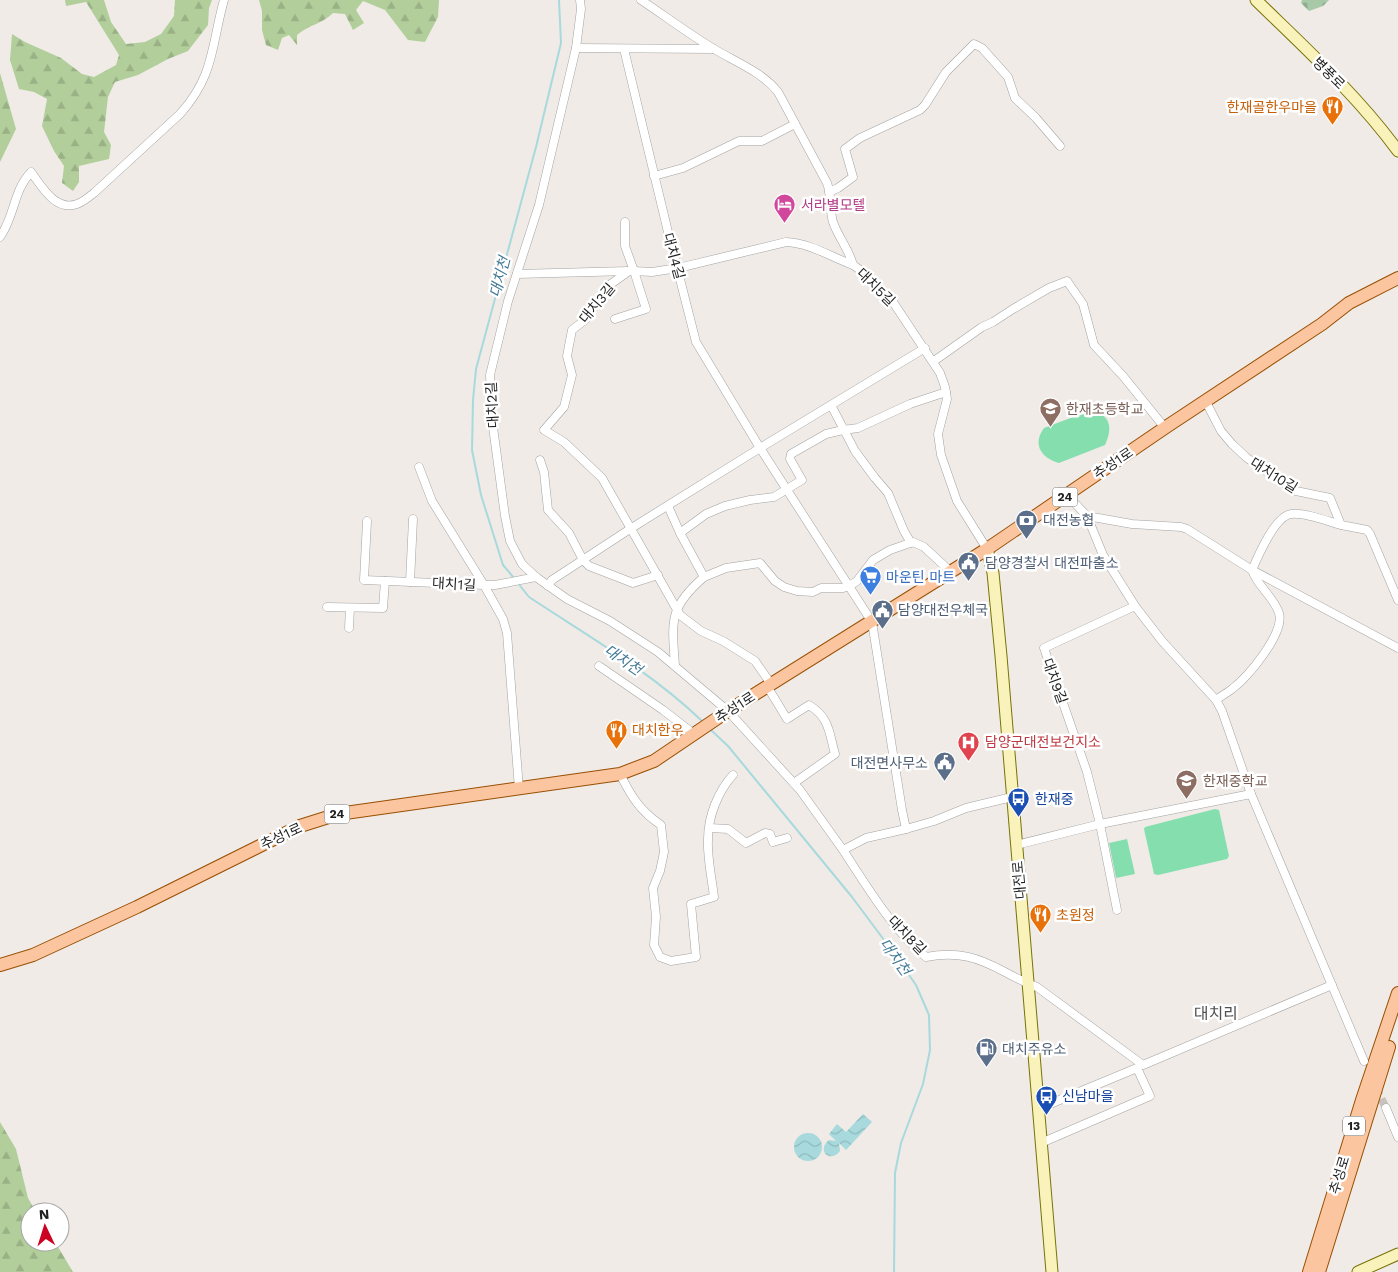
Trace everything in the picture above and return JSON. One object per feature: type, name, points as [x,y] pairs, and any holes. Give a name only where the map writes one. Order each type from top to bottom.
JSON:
[{"type":"main road","name":"추성1로","points":[[0,965],[33,955],[137,907],[300,826],[338,814],[620,774],[654,761],[728,711],[987,549],[1206,400],[1322,324],[1349,303],[1398,278]]},
{"type":"main road","name":"추성로","points":[[1316,1267],[1362,1100],[1398,993]]},
{"type":"main road","name":"추성로","points":[[1316,1267],[1398,1018]]},
{"type":"street","points":[[0,237],[6,229],[19,186],[30,172],[40,187],[57,202],[74,206],[80,204],[180,114],[203,82],[211,63],[224,0]]},
{"type":"street","name":"대치2길","points":[[580,0],[581,9],[576,48],[539,205],[508,301],[490,375],[493,427],[510,541],[522,564],[536,577],[567,599],[618,626],[658,652],[728,711]]},
{"type":"street","name":"대치5길","points":[[641,0],[772,84],[778,92],[823,176],[829,192],[832,220],[851,257],[853,265],[891,298],[934,361],[944,380],[946,407],[938,434],[941,455],[957,501],[987,549]]},
{"type":"street","name":"병풍로","points":[[1256,0],[1356,99],[1379,125],[1398,151]]},
{"type":"street","points":[[829,192],[853,177],[845,149],[860,138],[920,110],[946,72],[974,44],[982,48],[1001,69],[1010,80],[1015,98],[1036,118],[1060,146]]},
{"type":"street","points":[[576,48],[715,49]]},
{"type":"street","name":"대치4길","points":[[624,48],[690,324],[696,342],[787,491],[872,622]]},
{"type":"street","points":[[654,176],[682,168],[739,141],[762,141],[795,124]]},
{"type":"street","points":[[615,319],[646,309],[625,246],[625,222]]},
{"type":"street","points":[[517,274],[652,272],[678,268],[786,242],[804,244],[853,265]]},
{"type":"street","name":"대치3길","points":[[632,271],[608,286],[585,320],[572,330],[568,356],[572,375],[564,407],[544,430],[564,442],[602,478],[680,615],[701,631],[723,641],[762,668],[787,720],[809,705],[822,714],[830,732],[836,754],[794,783]]},
{"type":"street","points":[[934,361],[1013,308],[1049,288],[1067,281],[1083,304],[1094,345],[1123,376],[1165,428]]},
{"type":"street","points":[[548,586],[552,580],[630,528],[925,348]]},
{"type":"street","points":[[680,533],[701,516],[725,506],[757,498],[774,497],[787,491],[802,480],[790,459],[791,454],[822,436],[858,428],[910,404],[946,392]]},
{"type":"street","name":"대치10길","points":[[1206,400],[1221,431],[1247,458],[1296,491],[1330,498],[1341,525]]},
{"type":"street","points":[[831,405],[862,461],[888,493],[911,543]]},
{"type":"street","points":[[540,460],[544,472],[548,510],[561,522],[569,533],[583,560],[590,566],[632,583],[658,575]]},
{"type":"street","points":[[419,468],[432,501],[484,585],[495,585],[536,577]]},
{"type":"street","points":[[1067,495],[1087,516],[1103,555],[1135,606],[1162,641],[1216,700],[1222,711],[1251,794],[1364,1061]]},
{"type":"street","points":[[668,506],[680,533],[704,576]]},
{"type":"street","points":[[1216,700],[1242,680],[1268,648],[1279,627],[1280,621],[1277,609],[1254,579],[1252,570],[1273,531],[1287,515],[1298,514],[1367,530],[1398,600]]},
{"type":"street","points":[[1087,516],[1132,524],[1187,528],[1252,570],[1398,648]]},
{"type":"street","points":[[410,582],[413,519]]},
{"type":"street","name":"대치1길","points":[[367,521],[364,580],[484,585],[504,623],[507,633],[519,789]]},
{"type":"street","points":[[675,666],[673,631],[676,608],[692,586],[704,576],[726,568],[760,563],[775,581],[784,587],[797,591],[814,592],[821,588],[843,588],[849,586],[857,581],[873,560],[890,550],[911,543],[919,543],[951,572]]},
{"type":"street","name":"대전로","points":[[987,549],[993,573],[1052,1272]]},
{"type":"street","points":[[327,607],[383,608],[384,581]]},
{"type":"street","name":"대치9길","points":[[1100,824],[1088,772],[1044,648],[1135,606]]},
{"type":"street","points":[[349,628],[350,608]]},
{"type":"street","points":[[872,622],[906,829]]},
{"type":"street","points":[[599,666],[694,734]]},
{"type":"street","name":"대치8길","points":[[728,711],[794,783],[888,915],[918,951],[926,957],[952,954],[968,956],[990,964],[1028,984],[1037,986],[1140,1067]]},
{"type":"street","points":[[620,774],[645,815],[661,825],[664,852],[660,871],[653,888],[656,917],[654,945],[660,957],[671,961],[696,957],[691,904],[714,897],[708,840],[711,817],[724,785],[733,775]]},
{"type":"street","points":[[1016,845],[1100,824],[1251,794]]},
{"type":"street","points":[[843,850],[866,838],[906,829],[934,821],[966,808],[1012,797]]},
{"type":"street","points":[[1100,824],[1118,910]]},
{"type":"street","points":[[710,828],[728,829],[746,843],[766,833],[770,834],[773,842],[787,838]]},
{"type":"street","points":[[1038,1109],[1332,985]]},
{"type":"street","points":[[1041,1143],[1150,1096],[1140,1067]]},
{"type":"street","points":[[1386,1108],[1398,1137]]},
{"type":"street","points":[[1358,1272],[1398,1254]]},
{"type":"green space","points":[[65,0],[104,0],[111,22],[126,44],[145,42],[161,34],[174,16],[175,0],[212,0],[209,8],[208,25],[188,51],[138,75],[115,82],[108,97],[104,132],[111,145],[109,159],[79,166],[79,182],[73,191],[62,183],[64,166],[54,151],[42,126],[47,99],[34,92],[19,89],[10,60],[12,34],[61,58],[82,74],[94,77],[116,65],[119,55],[86,2],[66,6]]},
{"type":"green space","points":[[259,0],[439,0],[438,17],[425,42],[408,40],[385,10],[363,1],[356,10],[364,23],[353,30],[345,14],[333,13],[297,35],[297,45],[289,35],[282,38],[278,50],[266,45],[262,30],[262,11]]},
{"type":"green space","points":[[1302,0],[1329,0],[1323,6],[1309,11],[1301,3]]},
{"type":"green space","points":[[0,73],[16,129],[0,162]]},
{"type":"green space","points":[[1089,411],[1102,415],[1108,422],[1109,433],[1105,445],[1059,463],[1047,458],[1040,450],[1039,445],[1040,434],[1044,428]]},
{"type":"green space","points":[[1215,809],[1219,810],[1229,856],[1227,859],[1158,875],[1154,874],[1145,827]]},
{"type":"green space","points":[[1127,839],[1135,874],[1116,878],[1109,843]]},
{"type":"green space","points":[[0,1122],[16,1149],[30,1202],[20,1202],[20,1252],[61,1252],[73,1272],[0,1272]]},
{"type":"water","points":[[863,1114],[872,1122],[846,1150],[839,1143],[840,1151],[836,1155],[829,1156],[826,1154],[824,1151],[825,1144],[829,1140],[836,1141],[829,1134],[837,1124],[846,1132]]},
{"type":"water","points":[[808,1133],[818,1137],[822,1147],[818,1157],[808,1161],[798,1157],[794,1147],[798,1137]]},
{"type":"waterway","name":"대치천","points":[[514,578],[503,565],[481,495],[472,450],[473,400],[476,369],[536,147],[561,43],[559,0]]},
{"type":"waterway","name":"대치천","points":[[517,582],[529,597],[596,640],[662,686],[702,721]]},
{"type":"waterway","name":"대치천","points":[[711,730],[728,746],[852,897],[916,985],[929,1015],[930,1050],[923,1084],[901,1143],[895,1173],[894,1272]]},
{"type":"tunnel","points":[[1376,1088],[1386,1108]]},
{"type":"place","name":"한재골한우마을","points":[[1333,126]]},
{"type":"place","name":"서라별모텔","points":[[785,224]]},
{"type":"place","name":"한재초등학교","points":[[1050,428]]},
{"type":"place","name":"대전농협","points":[[1027,539]]},
{"type":"place","name":"담양경찰서 대전파출소","points":[[969,582]]},
{"type":"place","name":"마운틴 마트","points":[[870,596]]},
{"type":"place","name":"담양대전우체국","points":[[882,629]]},
{"type":"place","name":"대치한우","points":[[616,749]]},
{"type":"place","name":"담양군대전보건지소","points":[[969,761]]},
{"type":"place","name":"대전면사무소","points":[[944,782]]},
{"type":"place","name":"한재중학교","points":[[1187,800]]},
{"type":"place","name":"한재중","points":[[1019,818]]},
{"type":"place","name":"초원정","points":[[1040,934]]},
{"type":"place","name":"대치주유소","points":[[986,1068]]},
{"type":"place","name":"신남마을","points":[[1046,1115]]},
{"type":"district","name":"대치리","points":[[1216,1013]]}]
